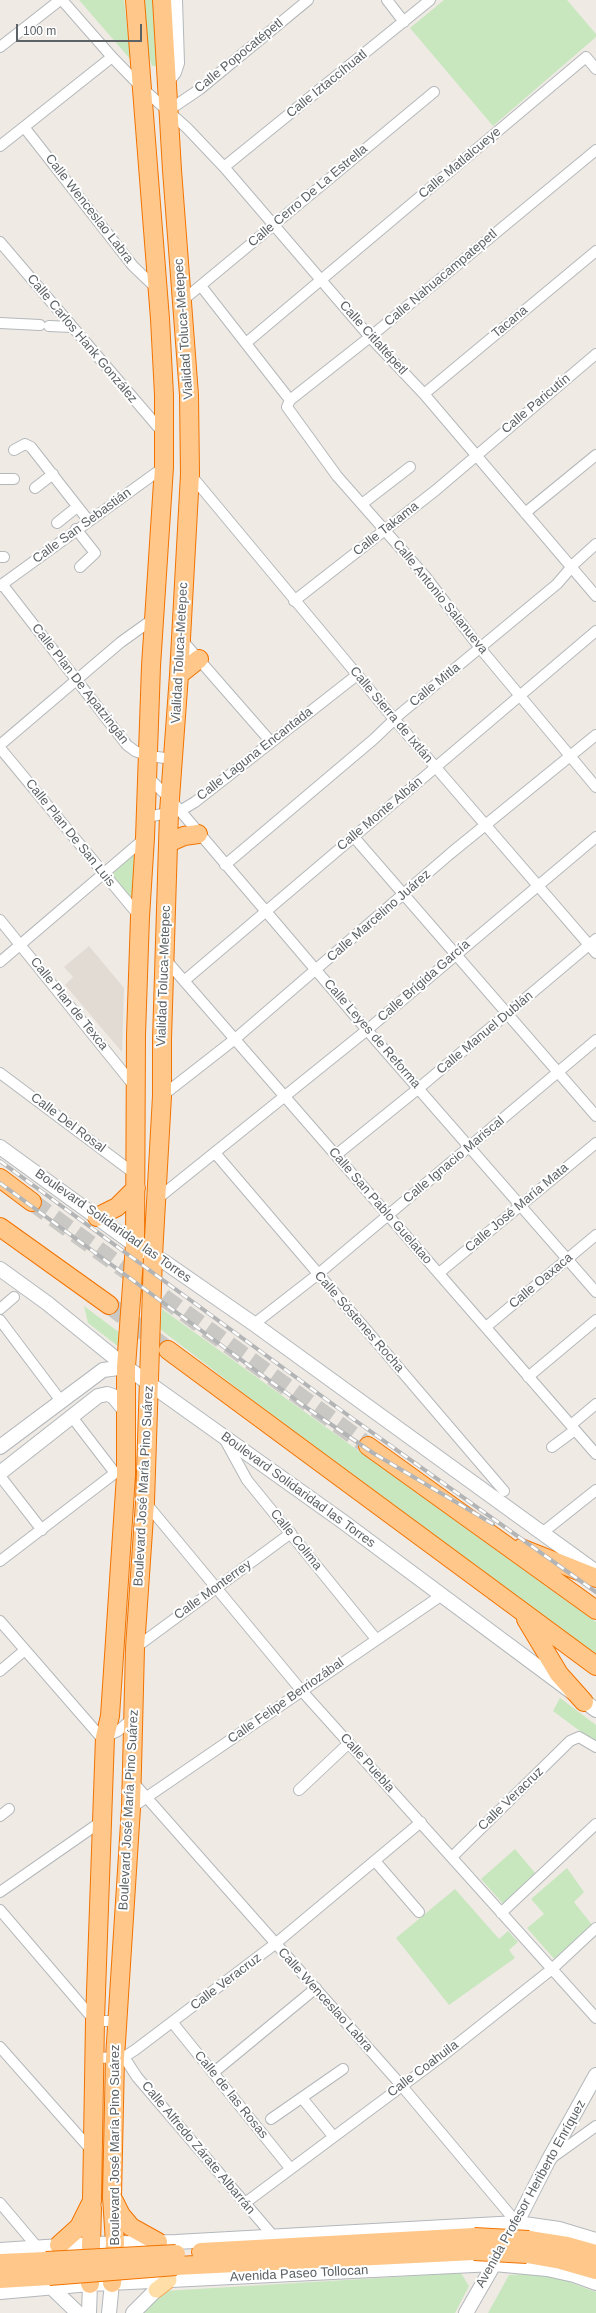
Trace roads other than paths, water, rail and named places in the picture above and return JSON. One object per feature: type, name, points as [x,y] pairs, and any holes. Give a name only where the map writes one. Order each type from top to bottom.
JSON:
[{"type":"highway","name":"Vialidad Toluca-Metepec","points":[[133,1291],[140,917],[149,756],[151,666],[156,617],[165,436],[160,319],[156,288],[135,0]]},
{"type":"highway","name":"Vialidad Toluca-Metepec","points":[[152,1306],[153,1256],[162,1096],[164,958],[168,843],[173,808],[174,759],[190,474],[189,395],[167,81],[172,3]]},
{"type":"highway","points":[[179,675],[199,658]]},
{"type":"highway","points":[[168,843],[184,836],[198,834]]},
{"type":"highway","name":"Boulevard Solidaridad las Torres","points":[[0,1178],[32,1202]]},
{"type":"highway","points":[[97,1217],[117,1207],[136,1181]]},
{"type":"highway","points":[[0,1227],[108,1306]]},
{"type":"highway","name":"Boulevard José María Pino Suárez","points":[[90,2284],[95,2021],[101,1897],[105,1737],[111,1708],[126,1474],[124,1471],[127,1413],[126,1367],[133,1291]]},
{"type":"highway","name":"Boulevard José María Pino Suárez","points":[[112,2283],[115,2244],[112,2197],[120,2057],[117,2022],[131,1808],[135,1648],[145,1502],[148,1383],[152,1306]]},
{"type":"highway","points":[[168,1350],[596,1666]]},
{"type":"highway","points":[[368,1446],[596,1610]]},
{"type":"highway","points":[[482,1528],[528,1552],[596,1578]]},
{"type":"highway","points":[[507,1600],[529,1622],[559,1674],[590,1706]]},
{"type":"highway","points":[[112,2197],[121,2215],[131,2227],[152,2243]]},
{"type":"highway","points":[[49,2264],[79,2227],[92,2201]]},
{"type":"highway","name":"Avenida Paseo Tollocan","points":[[0,2263],[173,2267],[474,2244],[528,2247],[567,2246],[595,2242]]},
{"type":"highway","name":"Avenida Paseo Tollocan","points":[[528,2247],[561,2260],[596,2270]]},
{"type":"highway","name":"Avenida Paseo Tollocan","points":[[0,2280],[49,2264]]},
{"type":"main road","name":"Boulevard Solidaridad las Torres","points":[[0,1147],[135,1245],[254,1324],[596,1572]]},
{"type":"main road","name":"Boulevard Solidaridad las Torres","points":[[0,1269],[47,1303],[126,1367],[442,1595],[590,1706]]},
{"type":"main road","points":[[0,1447],[103,1370],[126,1367]]},
{"type":"main road","points":[[0,1472],[102,1394],[111,1395],[116,1398],[127,1413]]},
{"type":"main road","name":"Avenida Profesor Heriberto Enríquez","points":[[466,2313],[517,2223],[548,2161],[596,2076]]},
{"type":"main road","name":"Avenida Paseo Tollocan","points":[[0,2292],[49,2264],[91,2244],[152,2243],[274,2237],[517,2223],[559,2230],[595,2242]]},
{"type":"main road","points":[[152,2243],[138,2250],[136,2262],[141,2273],[154,2285]]},
{"type":"main road","name":"Avenida Paseo Tollocan","points":[[0,2250],[49,2264],[90,2284],[112,2283],[154,2285]]},
{"type":"main road","points":[[49,2264],[78,2313]]},
{"type":"main road","name":"Avenida Paseo Tollocan","points":[[173,2267],[494,2264],[547,2269],[574,2275],[596,2283]]},
{"type":"main road","points":[[133,2313],[154,2285],[173,2267]]},
{"type":"main road","name":"Boulevard José María Pino Suárez","points":[[109,2313],[112,2283]]},
{"type":"main road","name":"Boulevard José María Pino Suárez","points":[[89,2313],[90,2284]]},
{"type":"street","points":[[0,47],[61,0]]},
{"type":"street","name":"Calle Citlaltépetl","points":[[61,0],[141,87],[169,110],[224,167],[370,337],[424,394],[596,596]]},
{"type":"street","name":"Calle Popocatépetl","points":[[169,110],[205,85],[308,0]]},
{"type":"street","points":[[386,0],[404,22]]},
{"type":"street","name":"Calle Iztaccíhuatl","points":[[224,167],[404,22],[423,2]]},
{"type":"street","points":[[0,146],[112,57]]},
{"type":"street","name":"Calle Matlalcueye","points":[[322,280],[586,57],[596,69]]},
{"type":"street","name":"Calle Cerro De La Estrella","points":[[182,301],[434,92]]},
{"type":"street","name":"Calle Wenceslao Labra","points":[[24,127],[134,266],[156,288]]},
{"type":"street","name":"Calle Nahuacampatepetl","points":[[288,402],[370,337],[596,150]]},
{"type":"street","name":"Calle Carlos Hank González","points":[[1,244],[165,436]]},
{"type":"street","name":"Tacana","points":[[424,394],[596,250]]},
{"type":"street","points":[[246,343],[322,280]]},
{"type":"street","name":"Calle Antonio Salanueva","points":[[201,286],[246,343],[288,402],[290,414],[362,504],[425,576],[480,648],[596,787]]},
{"type":"street","points":[[0,323],[72,327]]},
{"type":"street","name":"Calle Paricutín","points":[[475,455],[596,354]]},
{"type":"street","points":[[14,450],[22,445],[28,444],[88,520]]},
{"type":"street","points":[[525,513],[596,454]]},
{"type":"street","name":"Calle Takama","points":[[294,601],[442,485],[475,455]]},
{"type":"street","name":"Calle San Sebastián","points":[[1,585],[88,520],[164,467]]},
{"type":"street","points":[[362,504],[410,467]]},
{"type":"street","points":[[36,488],[53,474]]},
{"type":"street","name":"Calle Sierra de Ixtlán","points":[[190,474],[294,601],[435,768],[537,885],[593,942],[596,953]]},
{"type":"street","points":[[0,479],[14,479]]},
{"type":"street","points":[[57,523],[77,507]]},
{"type":"street","points":[[76,529],[95,553],[80,567]]},
{"type":"street","name":"Calle Mitla","points":[[225,865],[394,719],[557,584],[596,544]]},
{"type":"street","name":"Calle Plan De Apatzingán","points":[[1,585],[128,746],[135,751],[149,756],[174,759]]},
{"type":"street","points":[[0,746],[76,679],[156,617]]},
{"type":"street","name":"Calle Monte Albán","points":[[184,981],[264,911],[596,632]]},
{"type":"street","points":[[181,639],[271,742]]},
{"type":"street","name":"Calle Laguna Encantada","points":[[146,818],[195,802],[357,675]]},
{"type":"street","name":"Calle Marcelino Juárez","points":[[162,1096],[234,1039],[485,826],[596,735]]},
{"type":"street","name":"Calle Plan De San Luis","points":[[0,746],[104,875],[140,917]]},
{"type":"street","name":"Calle Leyes de Reforma","points":[[148,777],[173,808],[198,834],[596,1292]]},
{"type":"street","points":[[353,836],[596,1116]]},
{"type":"street","name":"Calle Brígida García","points":[[157,1199],[286,1097],[596,836]]},
{"type":"street","points":[[0,962],[104,875],[145,838]]},
{"type":"street","name":"Calle Plan de Texca","points":[[0,920],[137,1089]]},
{"type":"street","name":"Calle Manuel Dublán","points":[[336,1155],[419,1088],[593,942]]},
{"type":"street","name":"Calle San Pablo Guelatao","points":[[164,958],[596,1454]]},
{"type":"street","name":"Calle Ignacio Mariscal","points":[[254,1324],[318,1275],[596,1040]]},
{"type":"street","name":"Calle Del Rosal","points":[[0,1073],[136,1181]]},
{"type":"street","name":"Calle José María Mata","points":[[438,1273],[596,1143]]},
{"type":"street","name":"Calle Sóstenes Rocha","points":[[215,1153],[504,1491]]},
{"type":"street","name":"Calle Oaxaca","points":[[486,1327],[596,1236]]},
{"type":"street","points":[[0,1309],[14,1297]]},
{"type":"street","points":[[0,1320],[61,1401]]},
{"type":"street","points":[[528,1377],[596,1320]]},
{"type":"street","points":[[552,1448],[596,1404]]},
{"type":"street","points":[[0,1561],[115,1473],[72,1417]]},
{"type":"street","name":"Calle Colima","points":[[223,1436],[247,1480],[376,1639]]},
{"type":"street","points":[[0,1476],[42,1530]]},
{"type":"street","points":[[542,1533],[596,1490]]},
{"type":"street","name":"Calle Puebla","points":[[145,1502],[301,1690],[596,2018]]},
{"type":"street","name":"Calle Monterrey","points":[[135,1648],[291,1533]]},
{"type":"street","name":"Calle Felipe Berriozábal","points":[[131,1808],[301,1690],[442,1595]]},
{"type":"street","points":[[0,1621],[98,1735],[105,1737],[118,1731],[133,1718]]},
{"type":"street","points":[[0,1671],[25,1650]]},
{"type":"street","name":"Calle Veracruz","points":[[452,1857],[570,1741],[579,1737],[596,1747]]},
{"type":"street","points":[[299,1790],[349,1743]]},
{"type":"street","name":"Calle Wenceslao Labra","points":[[131,1780],[401,2085],[517,2223]]},
{"type":"street","points":[[0,1816],[9,1809]]},
{"type":"street","points":[[0,1892],[102,1821]]},
{"type":"street","name":"Calle Veracruz","points":[[120,2057],[172,2022],[275,1944],[421,1822]]},
{"type":"street","points":[[501,1913],[596,1824]]},
{"type":"street","points":[[375,1861],[419,1912]]},
{"type":"street","points":[[0,1910],[95,2021],[117,2022]]},
{"type":"street","name":"Calle Coahuila","points":[[245,2203],[552,1969],[596,1928]]},
{"type":"street","points":[[213,2073],[316,1988]]},
{"type":"street","name":"Calle de las Rosas","points":[[172,2022],[290,2168]]},
{"type":"street","points":[[0,2047],[93,2152]]},
{"type":"street","points":[[95,2058],[120,2057]]},
{"type":"street","name":"Calle Alfredo Zárate Albarrán","points":[[120,2057],[274,2237]]},
{"type":"street","points":[[271,2119],[343,2068]]},
{"type":"street","points":[[302,2098],[333,2136]]},
{"type":"street","points":[[548,2161],[596,2126]]},
{"type":"street","points":[[0,2203],[49,2264]]},
{"type":"tunnel","points":[[32,1202],[368,1446]]},
{"type":"tunnel","points":[[109,1305],[168,1350]]},
{"type":"railway","points":[[0,1161],[349,1416],[596,1592]]},
{"type":"railway","points":[[0,1183],[307,1408],[373,1453],[493,1524]]}]
